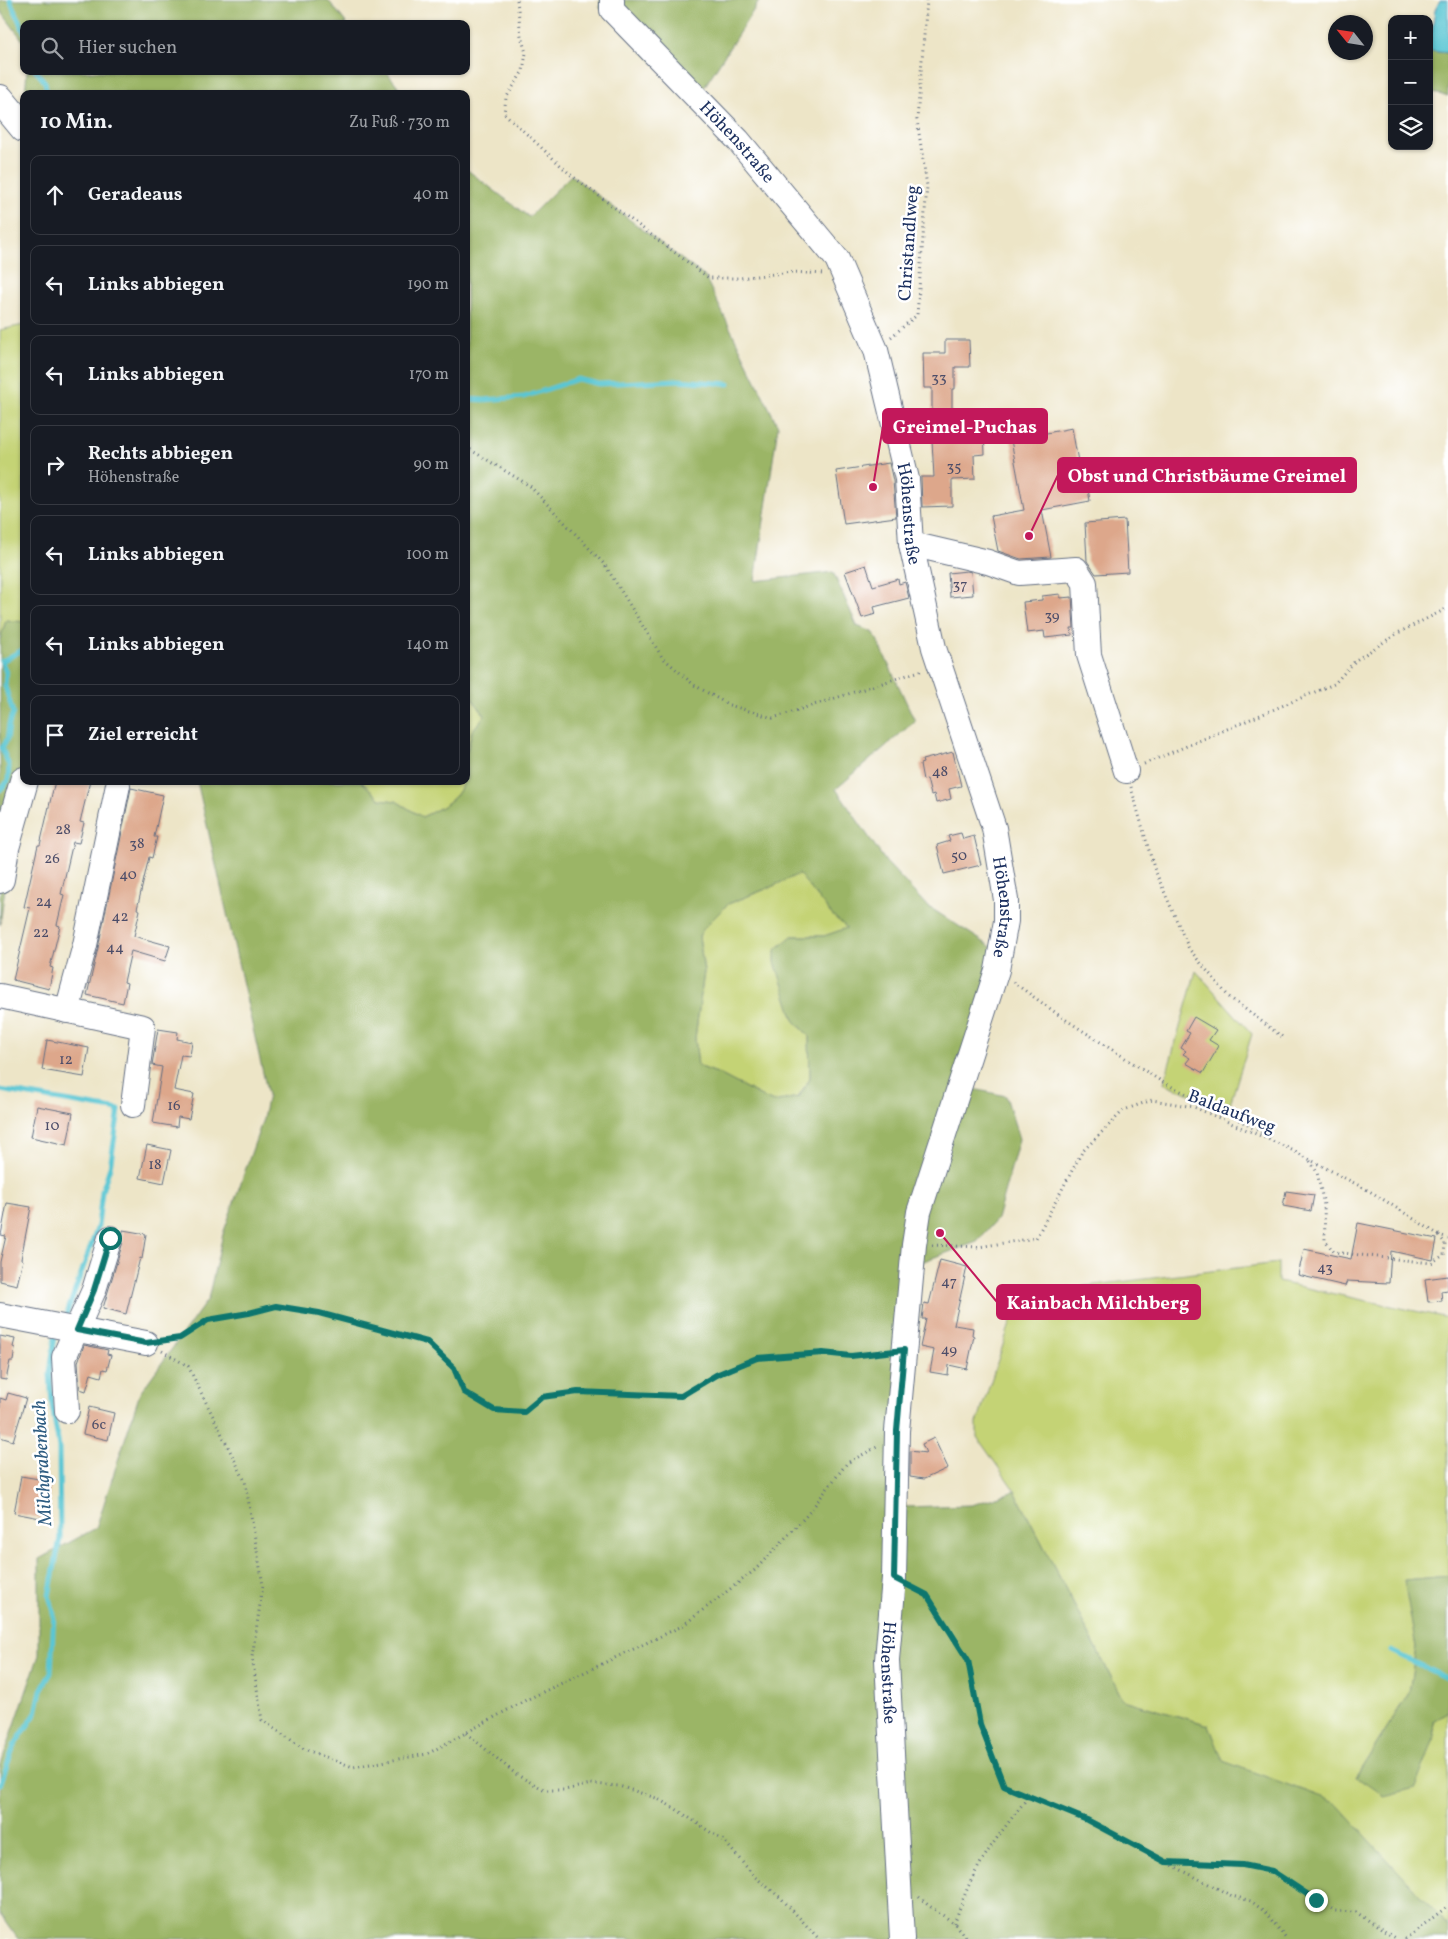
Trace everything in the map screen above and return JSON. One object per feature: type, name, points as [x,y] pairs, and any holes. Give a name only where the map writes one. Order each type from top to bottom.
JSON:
[{"type":"main road","points":[[0,99],[20,123]]},
{"type":"main road","points":[[0,879],[5,848],[23,785]]},
{"type":"street","name":"Höhenstraße","points":[[612,0],[612,10],[738,140],[837,259],[876,350],[906,479],[911,544],[934,648],[994,828],[1006,900],[1006,921],[997,970],[918,1212],[914,1245],[897,1431],[894,1578],[887,1660],[902,1939]]},
{"type":"street","points":[[911,544],[988,562],[1019,574],[1076,569],[1085,583],[1089,655],[1126,771]]},
{"type":"street","points":[[68,1011],[85,945],[118,785]]},
{"type":"street","points":[[0,996],[143,1027],[134,1105]]},
{"type":"street","points":[[67,1411],[64,1357],[94,1290],[110,1238]]},
{"type":"street","points":[[0,1315],[146,1343]]},
{"type":"path","points":[[516,0],[521,36],[526,53],[523,72],[506,98],[504,113],[571,175],[709,278],[740,278],[792,272],[820,274],[847,282]]},
{"type":"path","name":"Christandlweg","points":[[876,350],[917,315],[927,186],[917,120],[926,0]]},
{"type":"path","points":[[470,449],[530,486],[605,565],[662,657],[694,685],[728,705],[773,718],[940,665]]},
{"type":"path","points":[[1286,1039],[1229,997],[1189,949],[1154,868],[1126,771],[1334,684],[1356,660],[1398,633],[1448,608]]},
{"type":"path","points":[[997,970],[1063,1018],[1164,1083],[1227,1113],[1286,1147]]},
{"type":"path","name":"Baldaufweg","points":[[914,1245],[978,1247],[1036,1238],[1082,1152],[1124,1110],[1152,1100],[1194,1107],[1286,1147],[1373,1193],[1439,1235],[1448,1238]]},
{"type":"path","points":[[1309,1159],[1317,1172],[1324,1205],[1326,1240],[1334,1252],[1431,1263],[1444,1255],[1445,1243],[1439,1235]]},
{"type":"path","points":[[146,1343],[180,1338],[208,1320],[276,1306],[319,1313],[427,1342],[454,1368],[464,1392],[494,1410],[524,1412],[542,1397],[578,1392],[681,1396],[716,1375],[757,1358],[823,1353],[851,1356],[904,1350]]},
{"type":"path","points":[[146,1343],[188,1366],[245,1481],[263,1585],[252,1657],[262,1720],[304,1749],[353,1766],[427,1754],[526,1700],[682,1626],[755,1570],[807,1515],[847,1463],[878,1447],[897,1431]]},
{"type":"path","points":[[894,1578],[927,1595],[968,1660],[980,1724],[1004,1786],[1087,1820],[1232,1896],[1251,1901],[1265,1912],[1287,1939]]},
{"type":"path","points":[[466,1733],[517,1776],[546,1790],[566,1790],[591,1784],[619,1786],[656,1798],[676,1809],[725,1842],[755,1877],[781,1898],[819,1939]]},
{"type":"path","points":[[954,1923],[969,1886],[981,1864],[1002,1831],[1029,1796]]},
{"type":"path","points":[[1166,1862],[1243,1865],[1272,1871],[1335,1911],[1356,1912],[1396,1939]]},
{"type":"path","points":[[899,1877],[928,1905],[954,1923],[967,1939]]},
{"type":"path","points":[[1406,1939],[1448,1906]]},
{"type":"green space","points":[[0,0],[328,0],[344,20],[20,20],[20,37],[0,10]]},
{"type":"green space","points":[[600,0],[760,0],[694,103],[600,8]]},
{"type":"green space","points":[[1433,51],[1448,53],[1448,96],[1433,93]]},
{"type":"green space","points":[[27,75],[389,75],[401,90],[25,90]]},
{"type":"green space","points":[[470,172],[529,217],[571,175],[705,277],[778,426],[755,581],[833,572],[857,626],[874,633],[915,721],[836,789],[886,862],[926,905],[1007,957],[960,1086],[1006,1096],[1019,1139],[997,1219],[977,1242],[921,1262],[903,1507],[972,1505],[1015,1491],[1123,1700],[1209,1725],[1223,1761],[1335,1802],[1448,1926],[1448,1939],[18,1939],[0,1913],[0,1767],[39,1655],[39,1559],[96,1528],[140,1393],[208,1299],[223,1234],[263,1119],[268,1095],[198,785],[365,785],[380,799],[396,801],[422,817],[447,803],[458,793],[462,785],[470,785],[470,739],[472,731],[485,715],[470,696]],"holes":[[[799,874],[832,915],[847,928],[824,936],[792,936],[775,950],[775,962],[794,1020],[809,1036],[810,1078],[799,1097],[773,1102],[717,1073],[698,1066],[695,1038],[704,972],[699,936],[704,928],[728,904]]]},
{"type":"green space","points":[[20,326],[20,622],[6,620],[0,640],[0,330]]},
{"type":"green space","points":[[6,620],[20,622],[20,785],[23,785],[8,866],[0,925],[0,640]]},
{"type":"green space","points":[[470,696],[485,715],[472,731],[470,739]]},
{"type":"green space","points":[[365,785],[462,785],[458,793],[447,803],[422,817],[396,801],[380,799]]},
{"type":"green space","points":[[799,873],[832,915],[848,928],[824,936],[792,936],[787,995],[794,1020],[809,1036],[810,1078],[798,1097],[773,1102],[717,1073],[698,1066],[695,1038],[704,972],[699,936],[704,928],[728,904],[771,887]]},
{"type":"green space","points":[[1196,971],[1252,1034],[1228,1110],[1164,1083]]},
{"type":"green space","points":[[1278,1263],[1278,1282],[1448,1318],[1448,1576],[1405,1580],[1416,1647],[1409,1693],[1356,1777],[1434,1739],[1433,1721],[1448,1711],[1448,1926],[1335,1803],[1222,1761],[1209,1725],[1123,1700],[1015,1491],[977,1437],[977,1423],[1020,1294]]},
{"type":"green space","points":[[1448,1576],[1448,1711],[1433,1721],[1434,1739],[1415,1788],[1384,1796],[1356,1777],[1409,1693],[1416,1647],[1404,1580]]},
{"type":"water","points":[[1440,0],[1448,0],[1448,53],[1433,51],[1435,10]]},
{"type":"building","points":[[945,340],[969,340],[970,367],[955,367],[955,389],[952,389],[952,424],[956,424],[956,433],[984,432],[985,454],[974,455],[975,479],[952,480],[952,506],[922,507],[921,477],[934,477],[932,441],[924,441],[923,425],[932,425],[932,388],[924,388],[923,353],[945,353]]},
{"type":"building","points":[[1072,428],[1081,478],[1086,477],[1090,501],[1042,510],[1051,557],[1021,559],[998,551],[991,516],[1024,510],[1011,440]]},
{"type":"building","points":[[889,463],[893,481],[896,517],[844,524],[836,471]]},
{"type":"building","points":[[1125,520],[1128,572],[1096,574],[1087,561],[1085,523]]},
{"type":"building","points":[[866,565],[873,586],[898,579],[899,584],[905,582],[909,598],[874,607],[876,614],[862,618],[845,572]]},
{"type":"building","points":[[971,572],[973,595],[950,597],[948,573]]},
{"type":"building","points":[[1060,594],[1060,598],[1072,597],[1074,628],[1071,628],[1072,635],[1045,638],[1044,631],[1027,633],[1023,602],[1042,600],[1042,596]]},
{"type":"building","points":[[953,752],[961,786],[949,789],[951,799],[936,803],[934,794],[931,795],[927,779],[923,780],[920,764],[923,763],[922,760]]},
{"type":"building","points":[[54,785],[89,785],[80,822],[84,823],[79,843],[73,842],[61,894],[64,895],[57,925],[60,926],[50,967],[53,968],[49,989],[13,980],[30,908],[24,907],[38,845],[40,845]]},
{"type":"building","points":[[131,788],[163,795],[154,837],[157,837],[152,858],[149,857],[137,909],[140,910],[134,936],[170,946],[165,961],[131,951],[124,982],[127,983],[123,1003],[87,995]]},
{"type":"building","points":[[961,833],[963,839],[974,836],[981,865],[944,874],[937,845],[950,841],[948,836]]},
{"type":"building","points":[[1194,1017],[1216,1030],[1209,1040],[1219,1046],[1203,1073],[1186,1063],[1190,1058],[1183,1054],[1186,1051],[1181,1048],[1190,1033],[1186,1031]]},
{"type":"building","points":[[158,1029],[178,1032],[177,1039],[192,1042],[190,1056],[181,1055],[174,1090],[194,1094],[189,1119],[178,1117],[177,1127],[153,1123],[162,1067],[152,1065]]},
{"type":"building","points":[[47,1040],[89,1048],[84,1077],[42,1070]]},
{"type":"building","points":[[37,1106],[73,1113],[67,1145],[31,1137]]},
{"type":"building","points":[[147,1145],[171,1150],[164,1183],[140,1178]]},
{"type":"building","points":[[1286,1191],[1314,1195],[1311,1211],[1283,1206]]},
{"type":"building","points":[[7,1203],[31,1207],[17,1285],[0,1281],[0,1262],[6,1236],[1,1235]]},
{"type":"building","points":[[1358,1223],[1437,1239],[1433,1260],[1391,1251],[1389,1283],[1347,1281],[1345,1286],[1298,1275],[1304,1249],[1351,1259]]},
{"type":"building","points":[[123,1230],[146,1234],[142,1259],[140,1258],[126,1314],[103,1308],[123,1242]]},
{"type":"building","points":[[940,1260],[967,1267],[954,1325],[973,1328],[972,1335],[974,1336],[967,1369],[949,1365],[948,1375],[930,1372],[934,1350],[920,1347],[926,1319],[922,1319],[924,1303],[929,1304]]},
{"type":"building","points":[[1448,1276],[1448,1290],[1441,1291],[1442,1301],[1428,1302],[1425,1279]]},
{"type":"building","points":[[0,1336],[15,1339],[13,1361],[10,1361],[6,1380],[0,1379]]},
{"type":"building","points":[[84,1345],[108,1350],[107,1354],[111,1355],[107,1370],[103,1369],[101,1377],[91,1374],[86,1391],[80,1389],[78,1362]]},
{"type":"building","points":[[8,1393],[26,1398],[13,1441],[0,1437],[0,1398],[6,1400]]},
{"type":"building","points":[[89,1407],[114,1413],[108,1440],[83,1434]]},
{"type":"building","points":[[934,1438],[948,1468],[924,1479],[910,1477],[910,1451],[926,1453],[922,1444]]},
{"type":"building","points":[[21,1476],[51,1481],[45,1519],[14,1513]]},
{"type":"waterway","name":"Milchgrabenbach","points":[[10,0],[20,23]]},
{"type":"waterway","name":"Milchgrabenbach","points":[[39,75],[45,82],[46,90]]},
{"type":"waterway","points":[[470,399],[524,397],[578,379],[599,384],[678,380],[729,384]]},
{"type":"waterway","name":"Milchgrabenbach","points":[[0,790],[8,781],[9,766],[2,748],[7,739],[9,723],[13,713],[5,686],[6,673],[2,661],[20,651]]},
{"type":"waterway","name":"Milchgrabenbach","points":[[0,1090],[119,1110],[110,1167],[102,1191],[98,1226],[66,1316]]},
{"type":"waterway","name":"Milchgrabenbach","points":[[0,1785],[14,1746],[36,1713],[41,1690],[51,1673],[54,1612],[49,1596],[60,1538],[59,1447],[52,1405],[50,1373],[55,1336]]},
{"type":"waterway","points":[[1391,1651],[1448,1679]]},
{"type":"place","name":"Greimel-Puchas","points":[[873,487]]},
{"type":"place","name":"Obst und Christbäume Greimel","points":[[1029,536]]},
{"type":"place","name":"Kainbach Milchberg","points":[[940,1233]]},
{"type":"route","points":[[110,1238],[94,1290],[77,1330],[146,1343],[180,1338],[208,1320],[276,1306],[319,1313],[427,1342],[454,1368],[464,1392],[494,1410],[524,1412],[542,1397],[578,1392],[681,1396],[716,1375],[757,1358],[823,1353],[851,1356],[904,1350],[897,1431],[894,1578],[927,1595],[968,1660],[980,1724],[1004,1786],[1087,1820],[1166,1862],[1243,1865],[1272,1871],[1316,1900]]}]
